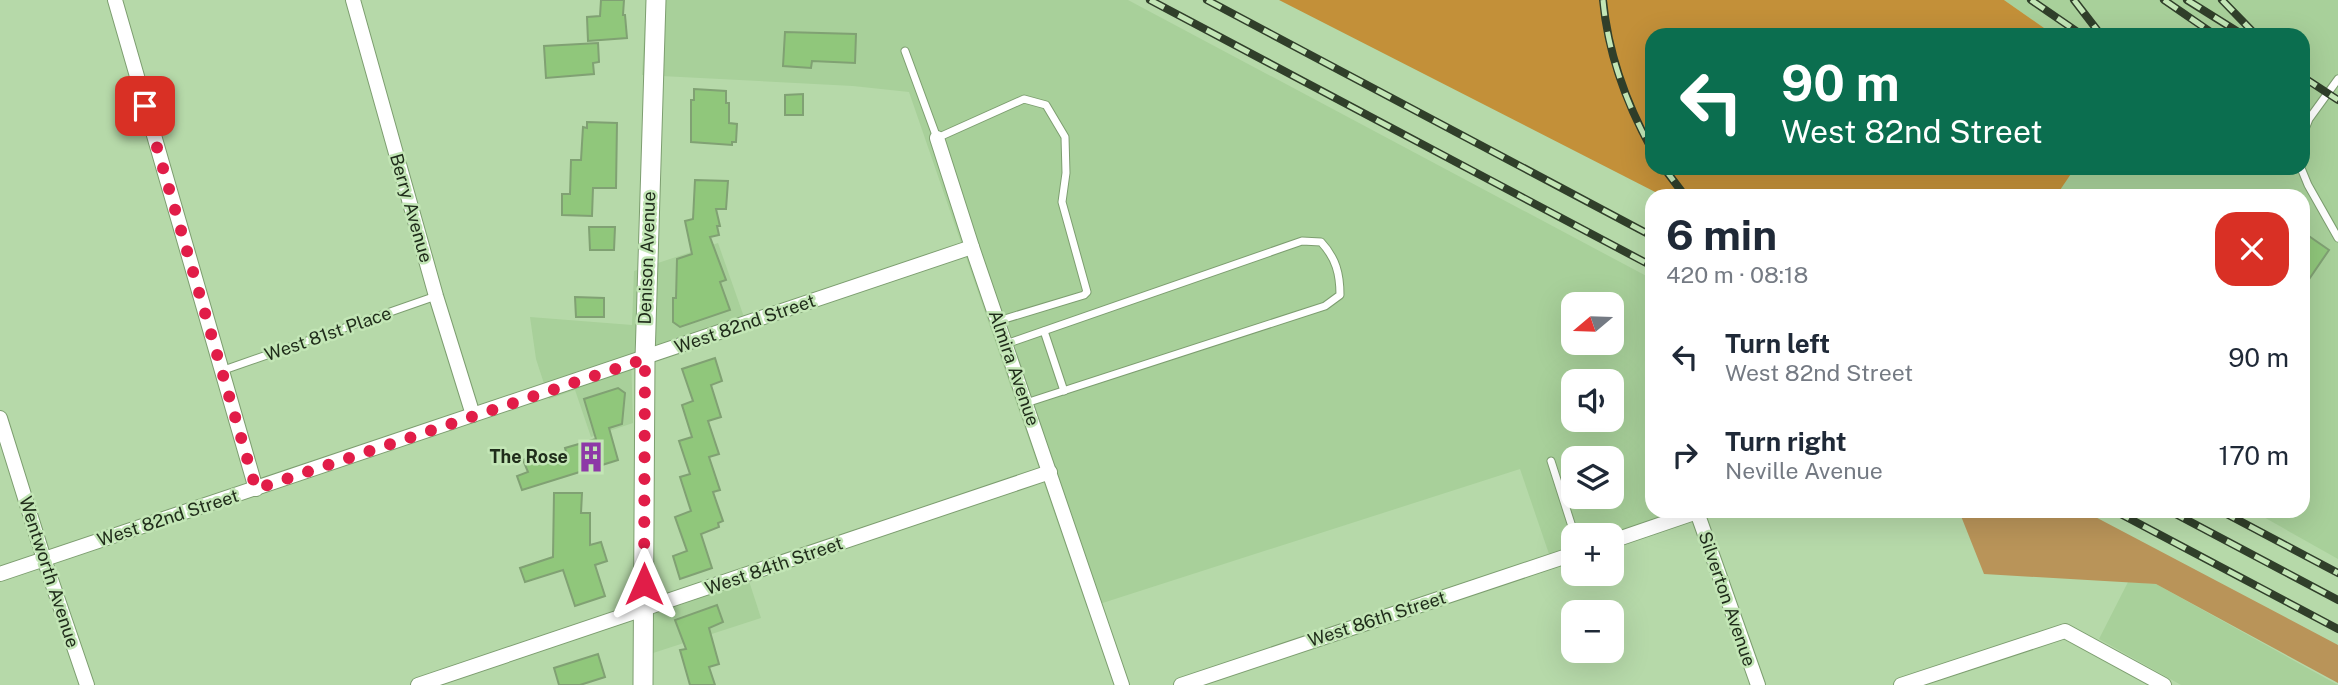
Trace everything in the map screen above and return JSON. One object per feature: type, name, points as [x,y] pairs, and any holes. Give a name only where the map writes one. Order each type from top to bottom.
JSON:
[{"type":"main road","name":"Denison Avenue","points":[[643,685],[645,359],[656,0]]},
{"type":"street","points":[[115,0],[220,372],[256,489]]},
{"type":"street","name":"Berry Avenue","points":[[353,0],[436,296],[473,415]]},
{"type":"street","name":"Almira Avenue","points":[[937,138],[1122,685]]},
{"type":"street","name":"West 82nd Street","points":[[0,574],[972,247]]},
{"type":"street","name":"Wentworth Avenue","points":[[0,418],[44,559],[88,685]]},
{"type":"street","name":"West 84th Street","points":[[418,685],[1050,472]]},
{"type":"street","points":[[1624,537],[1679,518]]},
{"type":"street","name":"Silverton Avenue","points":[[1699,518],[1758,685]]},
{"type":"street","name":"West 86th Street","points":[[1181,685],[1561,558]]},
{"type":"street","points":[[1901,685],[2065,631],[2164,685]]},
{"type":"lane","name":"Almira Avenue","points":[[905,51],[937,138]]},
{"type":"lane","points":[[2310,118],[2338,79]]},
{"type":"lane","points":[[937,138],[1024,99],[1046,105],[1065,137],[1066,173],[1062,202],[1087,292],[998,321]]},
{"type":"lane","points":[[2304,175],[2338,238]]},
{"type":"lane","points":[[1006,344],[1302,242],[1321,242],[1332,254],[1340,276],[1340,295],[1325,306],[1026,404]]},
{"type":"lane","name":"West 81st Place","points":[[220,372],[436,296]]},
{"type":"lane","points":[[1044,331],[1064,391]]},
{"type":"lane","points":[[1551,461],[1571,523]]},
{"type":"shaded area","points":[[646,0],[1128,0],[1645,275],[1645,518],[1659,518],[1624,529],[1624,523],[1561,523],[1561,550],[1549,554],[1520,469],[1087,608],[909,92],[853,86],[642,75]]},
{"type":"shaded area","points":[[1279,0],[2004,0],[2044,28],[1645,28],[1645,175],[2070,175],[2061,189],[1649,189]]},
{"type":"shaded area","points":[[2004,0],[2338,0],[2338,559],[2265,518],[2310,518],[2310,189],[2061,189],[2070,175],[2310,175],[2310,28],[2044,28]]},
{"type":"shaded area","points":[[718,243],[744,317],[631,355],[633,423],[591,437],[575,390],[549,399],[536,359],[530,317],[632,325],[634,271]]},
{"type":"shaded area","points":[[1962,518],[2097,518],[2338,645],[2338,683],[2156,584],[1984,574]]},
{"type":"shaded area","points":[[749,581],[761,618],[650,654],[651,615]]},
{"type":"shaded area","points":[[2128,582],[2156,584],[2338,685],[2181,685],[2099,639]]},
{"type":"building","points":[[601,0],[624,0],[623,15],[627,38],[588,41],[587,17],[600,16]]},
{"type":"building","points":[[785,32],[856,34],[855,63],[812,61],[811,68],[783,66]]},
{"type":"building","points":[[598,43],[599,62],[593,63],[594,74],[546,78],[544,46]]},
{"type":"building","points":[[694,89],[726,91],[729,123],[737,124],[736,142],[732,142],[732,145],[691,142],[691,100],[694,100]]},
{"type":"building","points":[[803,94],[803,115],[785,115],[785,95]]},
{"type":"building","points":[[587,122],[617,123],[616,188],[593,188],[592,216],[562,215],[562,194],[570,194],[571,160],[581,160],[583,127],[587,128]]},
{"type":"building","points":[[695,180],[728,181],[726,209],[716,209],[719,235],[710,237],[726,280],[720,282],[730,310],[680,327],[673,322],[673,298],[676,298],[677,259],[692,254],[685,221],[693,219]]},
{"type":"building","points":[[589,227],[615,227],[614,250],[590,250]]},
{"type":"building","points":[[2310,237],[2329,250],[2310,278]]},
{"type":"building","points":[[575,297],[604,298],[604,317],[576,317]]},
{"type":"building","points":[[715,358],[722,381],[711,385],[721,417],[708,421],[719,454],[709,457],[720,490],[713,492],[723,521],[718,523],[719,527],[701,534],[712,568],[680,579],[673,556],[687,551],[675,517],[691,511],[680,477],[690,474],[679,441],[692,437],[682,405],[693,401],[682,369]]},
{"type":"building","points":[[618,388],[625,393],[622,424],[609,428],[618,460],[522,490],[517,476],[528,472],[523,460],[539,455],[542,464],[567,456],[565,448],[596,439],[584,399]]},
{"type":"building","points":[[554,493],[582,493],[581,513],[590,513],[590,545],[601,542],[607,561],[595,565],[605,596],[575,606],[563,570],[525,582],[520,568],[553,557]]},
{"type":"building","points":[[717,605],[723,622],[709,628],[719,664],[709,667],[715,685],[690,685],[680,650],[686,649],[675,620]]},
{"type":"building","points":[[598,654],[605,677],[580,685],[559,685],[554,668]]},
{"type":"railway","points":[[1150,0],[1645,262]]},
{"type":"railway","points":[[1207,0],[1645,232]]},
{"type":"railway","points":[[1603,0],[1614,59],[1645,136]]},
{"type":"railway","points":[[2031,0],[2072,28]]},
{"type":"railway","points":[[2074,0],[2096,28]]},
{"type":"railway","points":[[2164,0],[2205,28]]},
{"type":"railway","points":[[2187,0],[2232,28]]},
{"type":"railway","points":[[2222,0],[2249,28]]},
{"type":"railway","points":[[2310,82],[2338,100]]},
{"type":"railway","points":[[1669,175],[1680,189]]},
{"type":"railway","points":[[2128,518],[2338,629]]},
{"type":"railway","points":[[2183,518],[2338,600]]},
{"type":"railway","points":[[2234,518],[2338,573]]},
{"type":"place","name":"The Rose","points":[[591,457]]},
{"type":"route","points":[[145,106],[256,489],[645,359],[644,584]]}]
